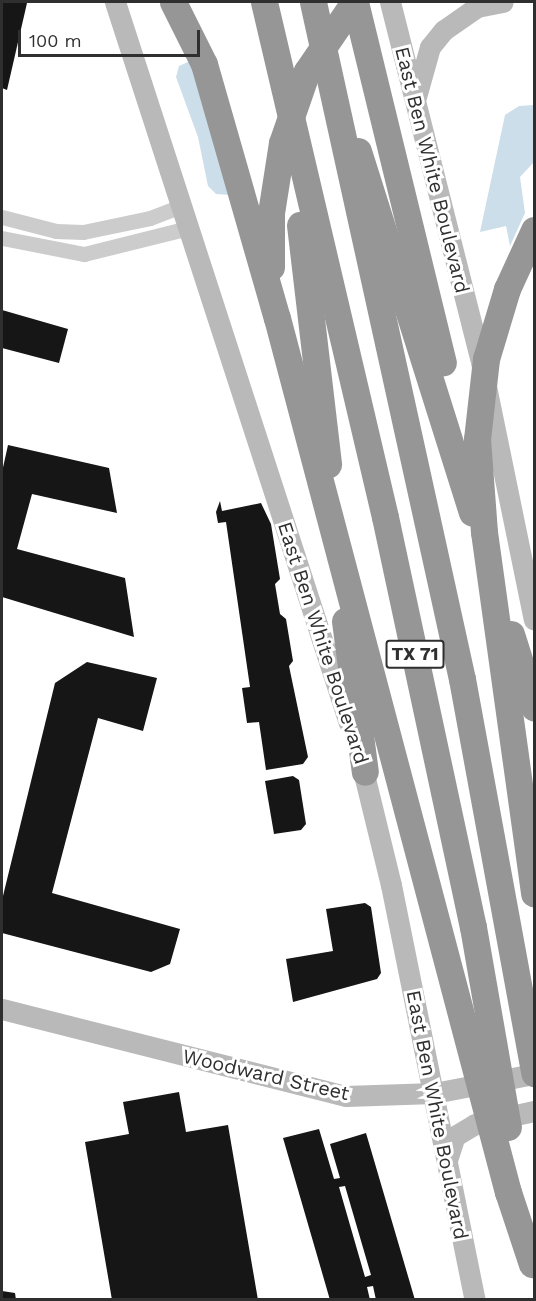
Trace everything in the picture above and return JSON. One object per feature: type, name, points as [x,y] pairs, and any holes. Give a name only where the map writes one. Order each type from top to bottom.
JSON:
[{"type":"highway","points":[[174,2],[204,64],[277,318],[385,716],[508,1192],[533,1272]]},
{"type":"highway","name":"TX 71","points":[[264,2],[273,49],[367,439],[455,844],[533,1272]]},
{"type":"highway","name":"TX 71","points":[[312,2],[457,656],[534,1073]]},
{"type":"highway","points":[[277,318],[271,213],[282,142],[307,71],[354,2]]},
{"type":"highway","points":[[354,2],[484,532]]},
{"type":"highway","points":[[273,49],[316,336],[364,772]]},
{"type":"highway","points":[[331,82],[373,188],[534,707]]},
{"type":"highway","points":[[534,230],[507,289],[486,359],[477,439],[484,532],[534,894]]},
{"type":"main road","name":"East Ben White Boulevard","points":[[115,2],[364,772],[434,1093],[446,1164],[475,1299]]},
{"type":"main road","points":[[373,2],[398,37]]},
{"type":"main road","name":"East Ben White Boulevard","points":[[390,2],[480,357],[534,620]]},
{"type":"main road","points":[[415,104],[420,71],[444,30],[477,7],[503,2]]},
{"type":"main road","name":"Woodward Street","points":[[2,1009],[332,1093],[383,1098],[434,1093],[534,1073]]},
{"type":"main road","points":[[446,1164],[455,1136],[475,1124],[534,1112]]},
{"type":"street","points":[[2,217],[57,231],[83,232],[150,218],[182,206]]},
{"type":"street","points":[[2,238],[84,254],[189,228]]},
{"type":"water","points":[[197,58],[230,195],[216,194],[208,186],[198,137],[176,77],[179,66]]},
{"type":"water","points":[[534,105],[534,162],[520,177],[525,213],[510,246],[506,226],[480,232],[505,115],[519,106]]},
{"type":"building","points":[[2,2],[27,3],[7,90],[2,88]]},
{"type":"building","points":[[2,310],[68,329],[59,363],[2,348]]},
{"type":"building","points":[[8,445],[109,468],[117,513],[32,494],[17,549],[125,578],[134,637],[2,597],[2,472]]},
{"type":"building","points":[[220,501],[222,511],[261,503],[271,524],[280,579],[275,584],[280,614],[286,619],[293,661],[289,666],[308,757],[303,764],[266,770],[259,722],[247,723],[242,688],[250,687],[226,522],[218,523],[216,512]]},
{"type":"building","points":[[87,662],[157,678],[143,731],[98,718],[52,893],[180,929],[170,964],[151,972],[2,933],[2,900],[55,683]]},
{"type":"building","points":[[293,776],[299,780],[306,824],[301,830],[274,834],[265,781]]},
{"type":"building","points":[[365,903],[371,907],[381,973],[377,979],[293,1002],[286,959],[333,951],[326,909]]},
{"type":"building","points":[[179,1092],[186,1132],[228,1125],[258,1300],[112,1300],[85,1142],[129,1134],[123,1102]]},
{"type":"building","points":[[319,1129],[334,1179],[340,1178],[330,1144],[366,1133],[415,1300],[376,1300],[373,1286],[367,1287],[370,1300],[330,1300],[283,1138]],"holes":[[[345,1186],[371,1275],[365,1277],[339,1187]]]},
{"type":"building","points":[[2,1291],[15,1293],[16,1300],[2,1300]]}]
